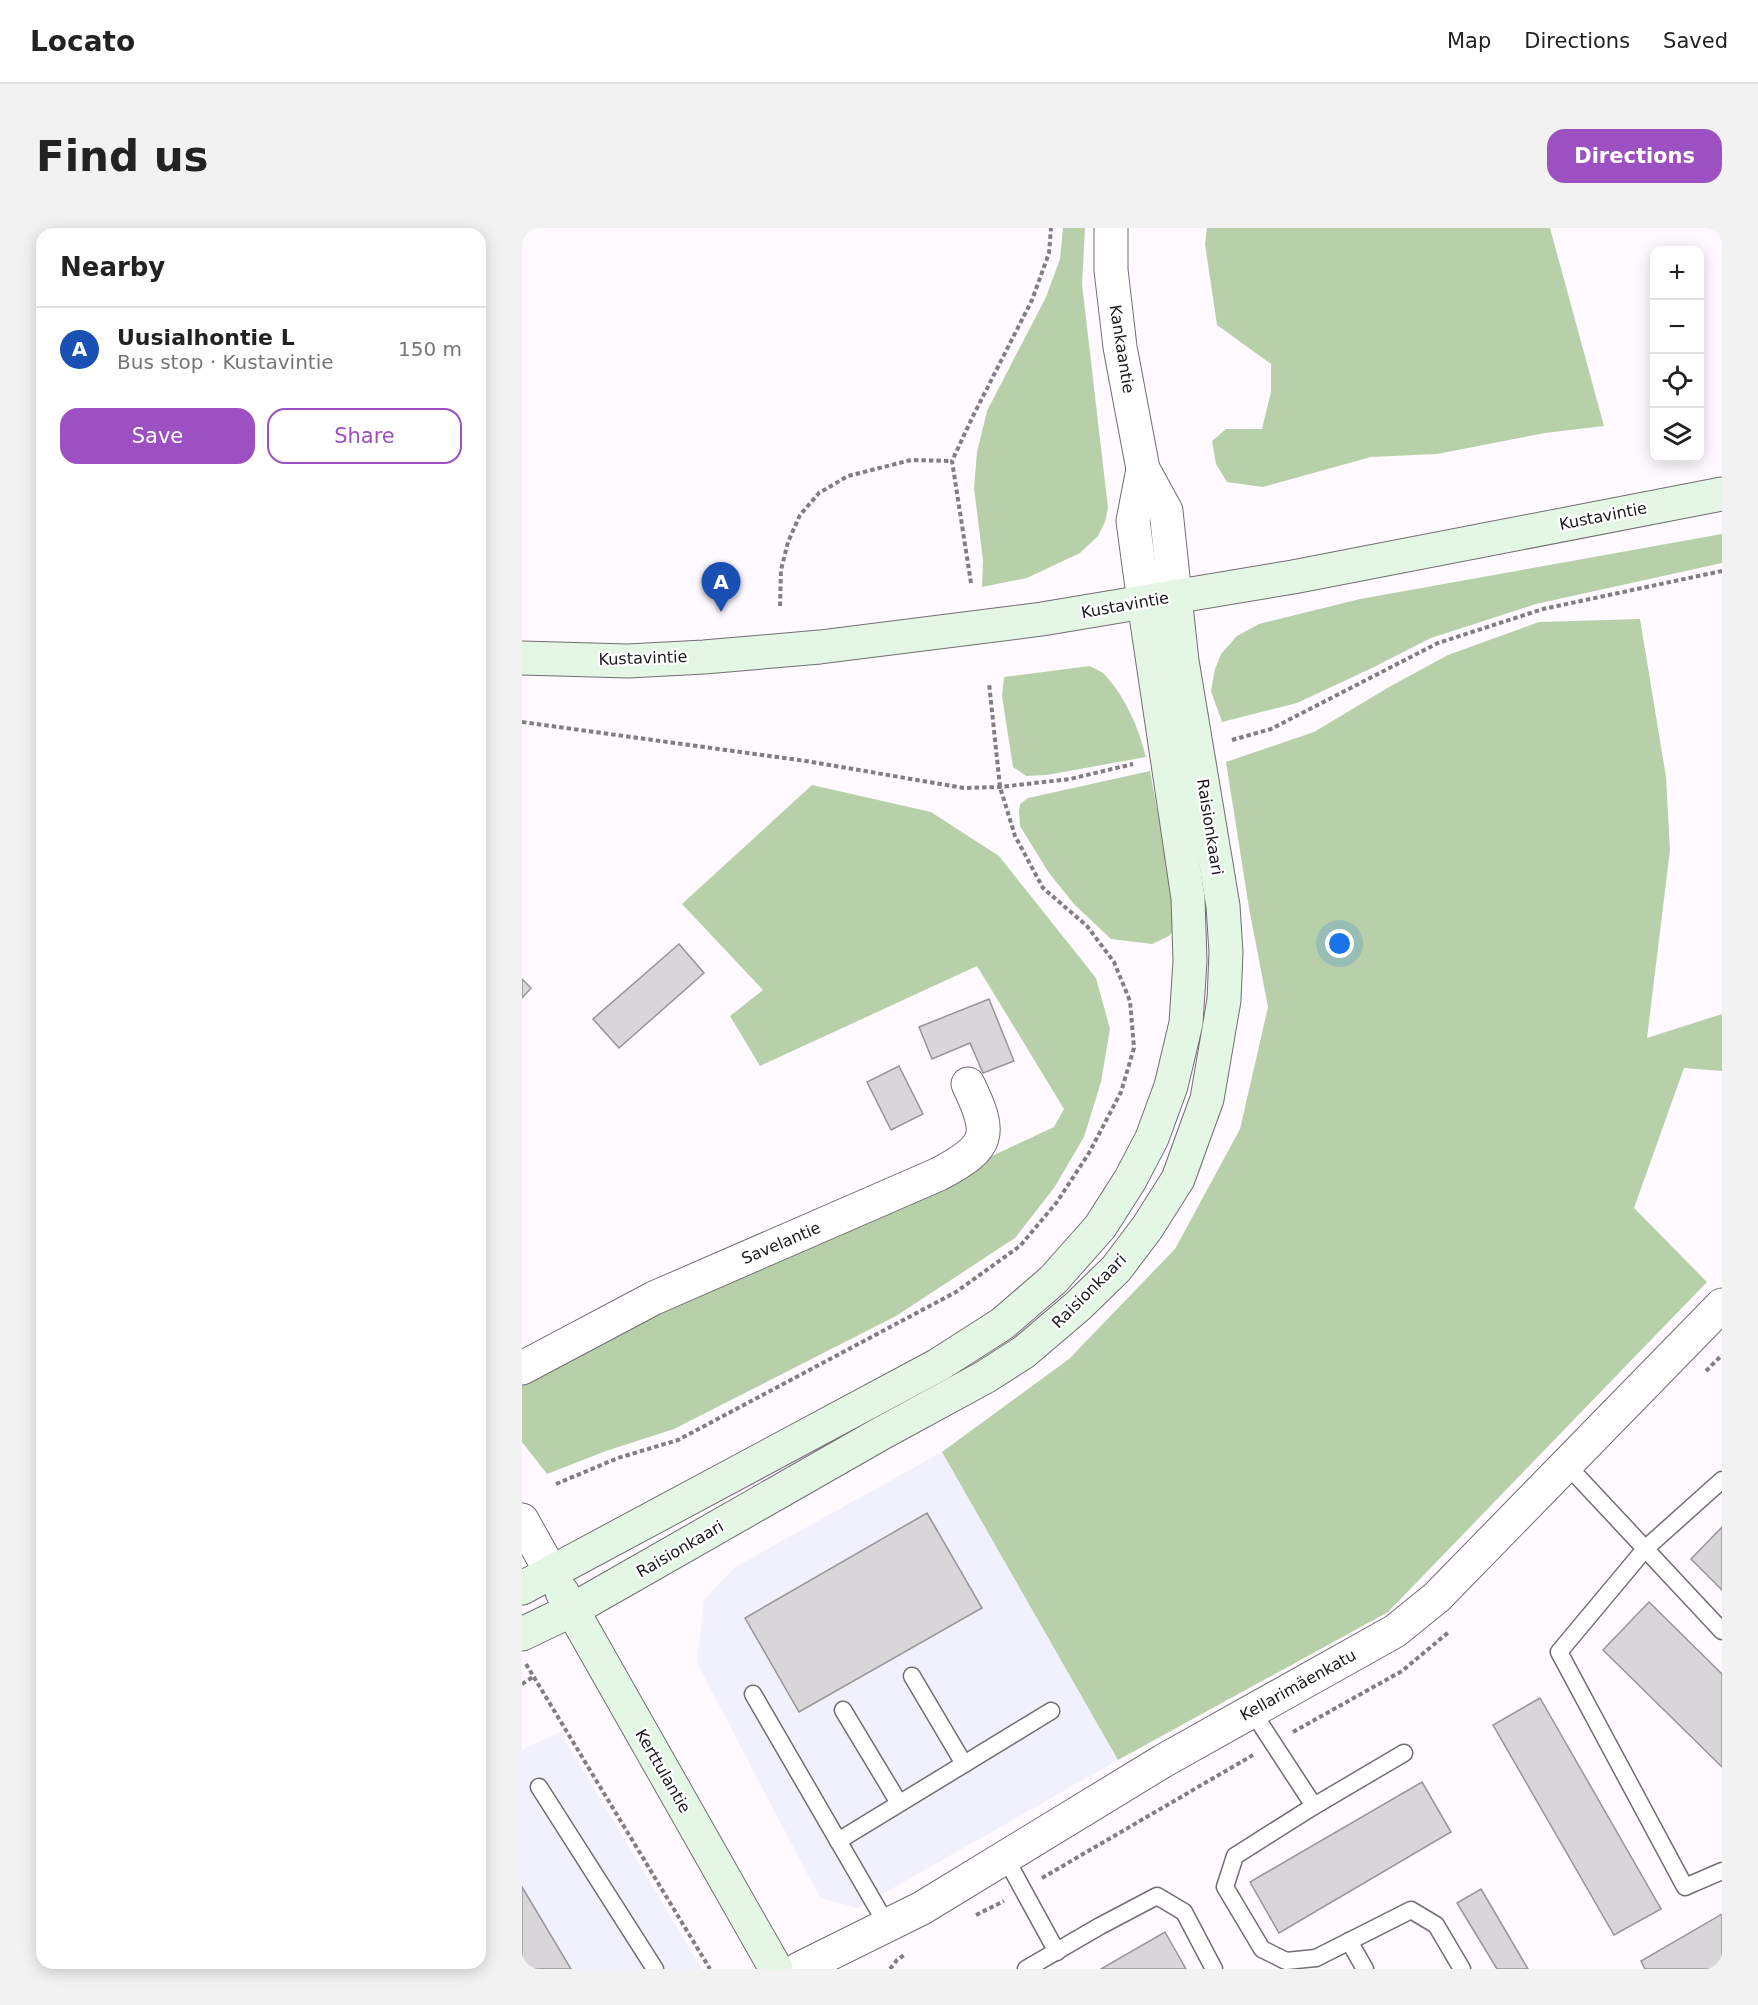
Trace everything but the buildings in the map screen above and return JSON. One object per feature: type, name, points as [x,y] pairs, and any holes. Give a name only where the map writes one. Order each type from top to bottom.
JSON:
[{"type":"main road","name":"Kustavintie","points":[[522,658],[628,661],[820,647],[1042,619],[1293,577],[1722,494]]},
{"type":"main road","name":"Raisionkaari","points":[[522,1588],[938,1365],[1002,1324],[1053,1281],[1100,1227],[1130,1180],[1152,1138],[1171,1086],[1186,1023],[1190,962],[1188,898],[1159,599]]},
{"type":"main road","name":"Raisionkaari","points":[[524,1648],[572,1610],[882,1433],[985,1377],[1024,1352],[1078,1306],[1116,1269],[1148,1228],[1178,1179],[1207,1099],[1224,1000],[1226,952],[1223,906],[1182,661],[1159,599]]},
{"type":"main road","name":"Kerttulantie","points":[[551,1572],[776,1969]]},
{"type":"street","name":"Kankaantie","points":[[1111,228],[1111,270],[1120,347],[1143,469],[1133,521],[1159,599]]},
{"type":"street","name":"Savelantie","points":[[522,1368],[654,1298],[939,1174],[961,1162],[977,1148],[985,1130],[980,1109],[968,1084]]},
{"type":"street","name":"Kellarimäenkatu","points":[[800,1969],[922,1908],[1163,1761],[1395,1631],[1437,1597],[1722,1305]]},
{"type":"street","points":[[522,1520],[551,1572]]},
{"type":"lane","points":[[1566,1464],[1722,1631]]},
{"type":"lane","points":[[1722,1480],[1645,1549],[1558,1652],[1685,1887],[1722,1871]]},
{"type":"lane","points":[[912,1676],[964,1764]]},
{"type":"lane","points":[[753,1694],[887,1925]]},
{"type":"lane","points":[[843,1710],[899,1803]]},
{"type":"lane","points":[[838,1841],[1051,1711]]},
{"type":"lane","points":[[1252,1711],[1314,1806]]},
{"type":"lane","points":[[1404,1754],[1314,1806],[1235,1856],[1225,1887],[1262,1949],[1286,1961],[1316,1958],[1411,1910],[1436,1925],[1462,1969]]},
{"type":"lane","points":[[539,1787],[654,1969]]},
{"type":"lane","points":[[1005,1857],[1057,1952]]},
{"type":"lane","points":[[1026,1969],[1157,1896],[1184,1912],[1214,1969]]},
{"type":"lane","points":[[1349,1941],[1365,1969]]},
{"type":"path","points":[[970,583],[952,461],[1032,300],[1049,253],[1051,228]]},
{"type":"path","points":[[780,606],[781,570],[788,542],[801,515],[819,493],[848,476],[911,460],[952,461]]},
{"type":"path","points":[[1232,740],[1271,729],[1438,643],[1543,609],[1722,571]]},
{"type":"path","points":[[522,722],[806,761],[964,788],[1000,787],[1070,779],[1133,764]]},
{"type":"path","points":[[524,1648],[533,1677],[710,1969]]},
{"type":"path","points":[[522,1684],[533,1677]]},
{"type":"shaded area","points":[[942,1452],[1118,1760],[858,1908],[820,1898],[697,1663],[704,1600],[735,1567]]},
{"type":"shaded area","points":[[560,1732],[702,1969],[522,1969],[522,1750]]},
{"type":"green space","points":[[1063,228],[1085,228],[1082,284],[1108,508],[1105,522],[1098,536],[1080,553],[1027,578],[982,587],[983,560],[974,488],[977,452],[987,411],[1046,297],[1060,259]]},
{"type":"green space","points":[[1207,228],[1550,228],[1604,426],[1545,433],[1437,454],[1371,457],[1263,487],[1227,482],[1216,464],[1212,441],[1226,429],[1262,429],[1271,392],[1271,364],[1217,325],[1205,244]]},
{"type":"green space","points":[[1722,534],[1722,563],[1536,604],[1431,638],[1297,703],[1222,722],[1211,691],[1215,669],[1221,654],[1237,636],[1259,624],[1360,599]]},
{"type":"green space","points":[[1640,619],[1666,777],[1670,850],[1647,1038],[1722,1014],[1722,1071],[1684,1068],[1634,1208],[1707,1282],[1388,1612],[1118,1760],[942,1452],[1069,1359],[1175,1249],[1240,1129],[1268,1007],[1249,908],[1226,762],[1314,732],[1448,655],[1539,622]]},
{"type":"green space","points":[[1090,666],[1104,674],[1120,694],[1136,725],[1146,757],[1047,775],[1026,776],[1013,767],[1002,696],[1004,677]]},
{"type":"green space","points":[[1150,771],[1172,891],[1176,927],[1169,936],[1152,944],[1111,939],[1074,904],[1049,873],[1020,826],[1019,812],[1020,804],[1028,798]]},
{"type":"green space","points":[[812,785],[931,812],[999,856],[1096,978],[1110,1029],[1101,1082],[1084,1137],[1054,1188],[1015,1238],[896,1316],[674,1429],[606,1451],[547,1474],[522,1442],[522,1376],[1054,1127],[1064,1109],[977,966],[760,1066],[730,1016],[763,990],[682,904]]},
{"type":"place","name":"Uusialhontie L","points":[[721,612]]}]
